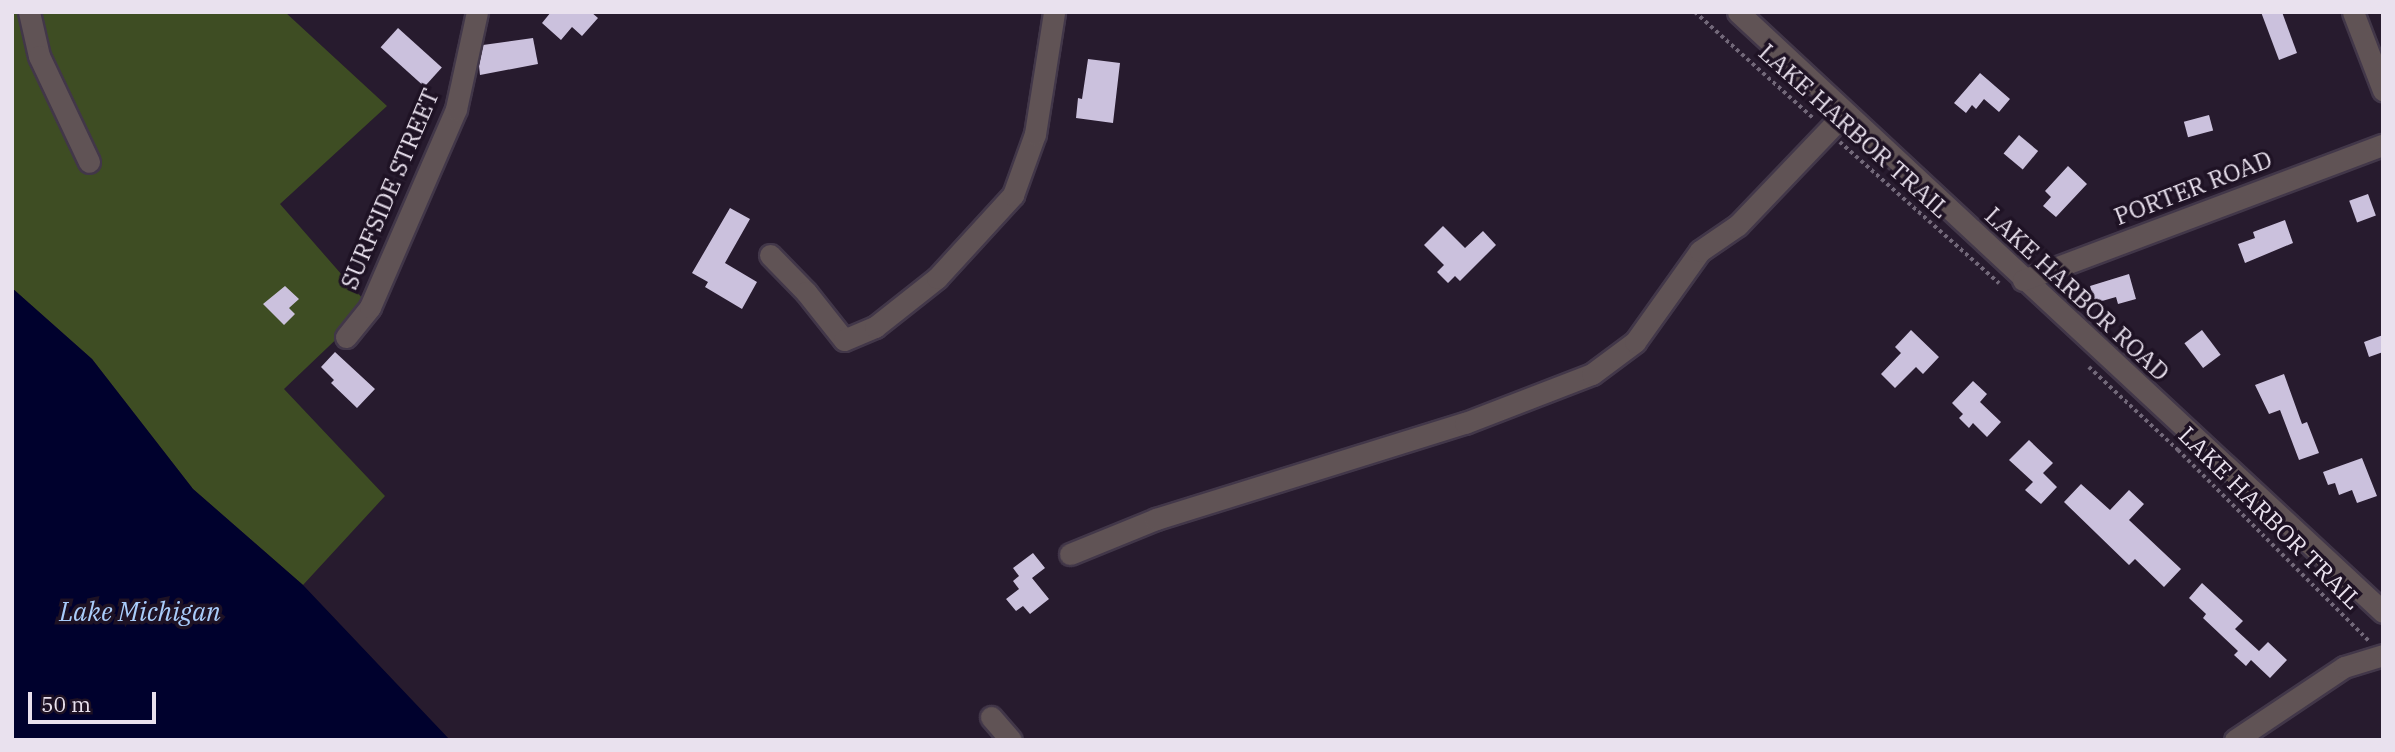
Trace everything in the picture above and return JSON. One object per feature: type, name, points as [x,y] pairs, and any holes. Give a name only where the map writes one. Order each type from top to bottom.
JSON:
[{"type":"street","points":[[29,12],[39,56],[89,162]]},
{"type":"street","name":"SURFSIDE STREET","points":[[346,337],[370,307],[456,109],[477,12]]},
{"type":"street","points":[[770,256],[806,292],[844,340],[875,327],[937,278],[1013,195],[1035,134],[1054,12]]},
{"type":"street","name":"LAKE HARBOR ROAD","points":[[1738,12],[2023,280],[2383,612]]},
{"type":"street","points":[[2353,12],[2383,90]]},
{"type":"street","points":[[1070,554],[1156,519],[1465,423],[1592,374],[1635,342],[1700,251],[1738,225],[1845,113]]},
{"type":"street","name":"PORTER ROAD","points":[[2023,280],[2383,145]]},
{"type":"street","points":[[2235,740],[2344,667],[2378,650]]},
{"type":"street","points":[[991,717],[1010,740]]},
{"type":"path","name":"LAKE HARBOR TRAIL","points":[[1695,12],[2001,285]]},
{"type":"path","name":"LAKE HARBOR TRAIL","points":[[2084,362],[2186,457],[2378,650]]},
{"type":"green space","points":[[12,12],[285,12],[387,106],[280,204],[370,307],[284,389],[385,496],[303,585],[193,489],[92,359],[12,288]]},
{"type":"water","name":"Lake Michigan","points":[[12,288],[92,359],[193,489],[303,585],[450,740],[12,740]]},
{"type":"building","points":[[551,12],[591,12],[598,18],[582,36],[572,27],[561,40],[542,23]]},
{"type":"building","points":[[2261,12],[2282,12],[2297,53],[2279,60]]},
{"type":"building","points":[[398,28],[442,67],[424,87],[381,47]]},
{"type":"building","points":[[533,38],[538,64],[480,75],[483,45]]},
{"type":"building","points":[[1088,59],[1120,63],[1113,123],[1076,118]]},
{"type":"building","points":[[1980,73],[2010,99],[1999,112],[1984,99],[1976,109],[1972,105],[1966,113],[1954,103]]},
{"type":"building","points":[[2209,115],[2213,130],[2188,137],[2184,122]]},
{"type":"building","points":[[2019,135],[2038,151],[2023,169],[2004,153]]},
{"type":"building","points":[[2068,166],[2087,184],[2056,217],[2043,206],[2051,197],[2045,191]]},
{"type":"building","points":[[2368,194],[2376,216],[2357,222],[2349,201]]},
{"type":"building","points":[[730,208],[750,219],[725,263],[757,282],[742,309],[705,287],[708,282],[692,273]]},
{"type":"building","points":[[2285,220],[2293,243],[2245,263],[2238,244],[2255,238],[2253,232]]},
{"type":"building","points":[[1443,226],[1465,248],[1483,231],[1496,245],[1460,281],[1455,276],[1448,283],[1437,272],[1444,265],[1424,245]]},
{"type":"building","points":[[2129,274],[2136,299],[2118,304],[2116,297],[2095,303],[2090,286]]},
{"type":"building","points":[[285,286],[299,299],[289,308],[295,314],[284,325],[263,304]]},
{"type":"building","points":[[1911,330],[1939,357],[1923,374],[1916,367],[1895,388],[1881,374],[1901,353],[1895,347]]},
{"type":"building","points":[[2202,330],[2221,355],[2203,368],[2184,343]]},
{"type":"building","points":[[2383,335],[2383,352],[2369,357],[2364,342]]},
{"type":"building","points":[[335,352],[375,389],[357,408],[331,383],[334,380],[321,367]]},
{"type":"building","points":[[2284,374],[2302,424],[2307,422],[2319,453],[2299,460],[2280,410],[2269,414],[2255,385]]},
{"type":"building","points":[[1973,381],[1987,394],[1980,402],[2001,422],[1987,437],[1973,423],[1969,428],[1959,418],[1963,414],[1952,403]]},
{"type":"building","points":[[2029,440],[2053,463],[2043,473],[2057,487],[2041,504],[2025,490],[2033,482],[2009,460]]},
{"type":"building","points":[[2362,458],[2377,496],[2357,503],[2352,490],[2339,495],[2335,483],[2328,485],[2323,472]]},
{"type":"building","points":[[2081,484],[2110,510],[2129,490],[2144,504],[2129,520],[2181,569],[2164,587],[2135,559],[2129,565],[2064,502]]},
{"type":"building","points":[[1033,553],[1045,568],[1032,578],[1049,599],[1030,614],[1023,606],[1016,611],[1006,599],[1019,589],[1013,581],[1019,576],[1013,568]]},
{"type":"building","points":[[2202,583],[2243,621],[2235,629],[2259,651],[2268,642],[2287,660],[2270,678],[2251,660],[2246,666],[2234,655],[2238,651],[2203,618],[2206,614],[2189,598]]}]
